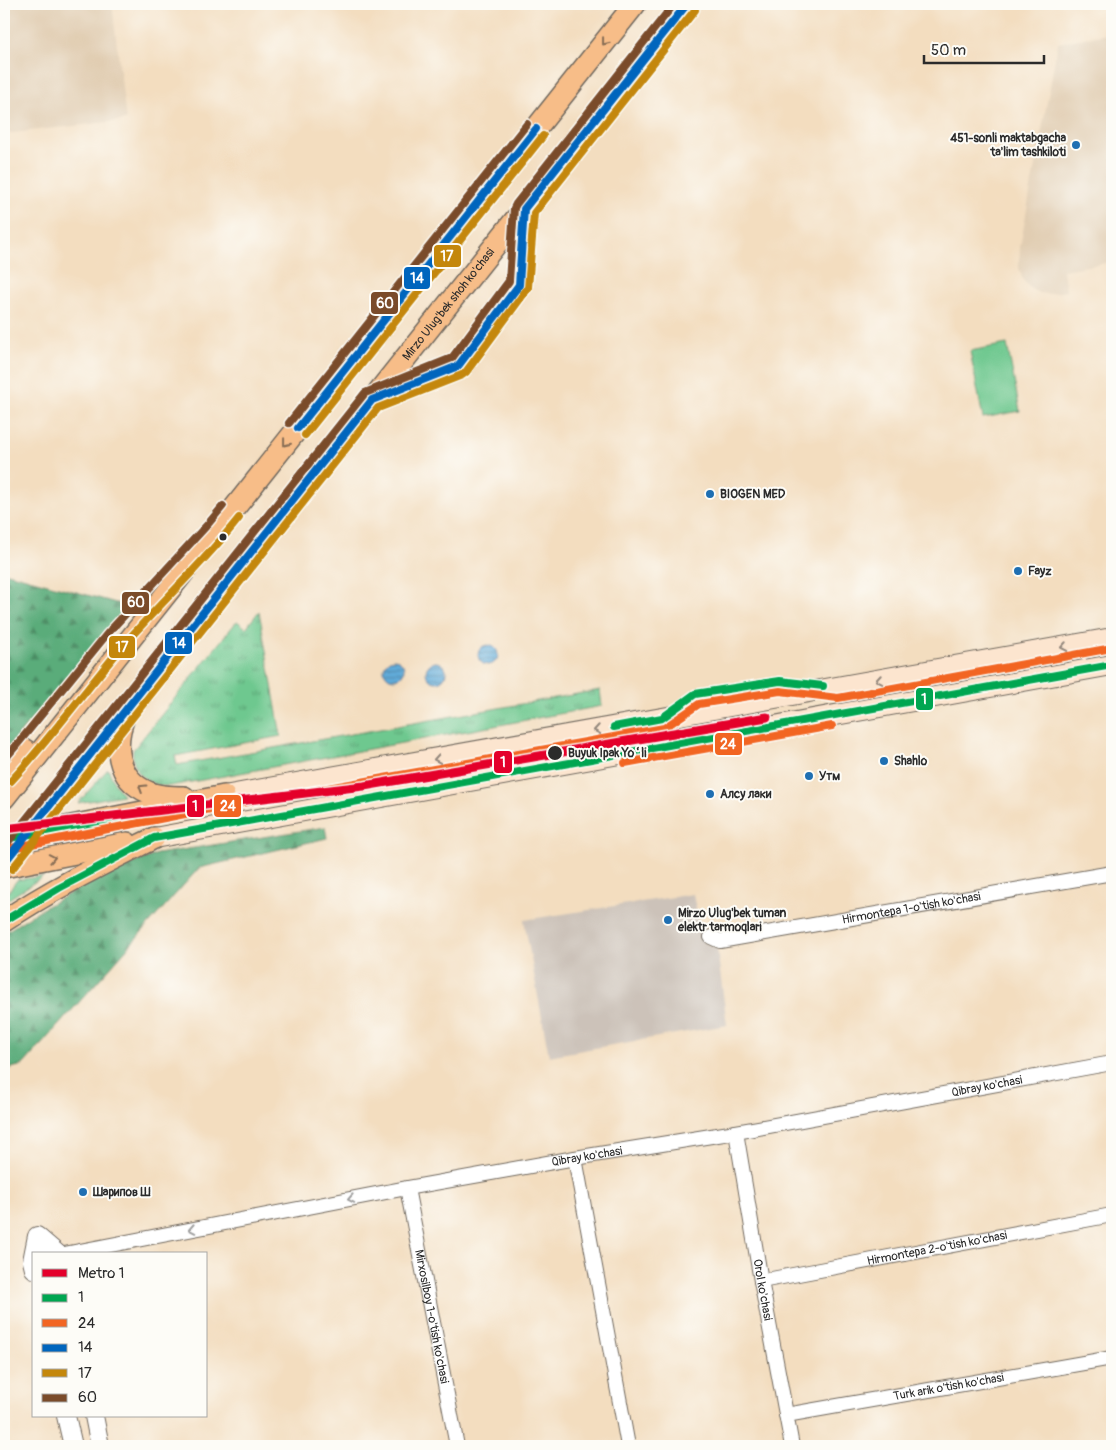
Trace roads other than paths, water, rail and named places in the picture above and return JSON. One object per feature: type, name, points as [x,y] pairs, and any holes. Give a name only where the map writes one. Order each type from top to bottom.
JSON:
[{"type":"main road","points":[[4,798],[635,4]]},
{"type":"main road","name":"Mirzo Ulug'bek shoh ko'chasi","points":[[4,863],[687,4]]},
{"type":"main road","points":[[4,774],[28,748],[114,641],[216,531]]},
{"type":"main road","points":[[4,839],[224,796],[1112,638]]},
{"type":"main road","points":[[4,867],[154,838],[1112,665]]},
{"type":"main road","points":[[130,704],[120,728],[118,747],[123,767],[129,778],[146,792],[158,795],[177,797],[224,796]]},
{"type":"main road","points":[[550,767],[540,761],[539,750],[545,742],[553,738]]},
{"type":"main road","points":[[4,921],[30,904],[154,838]]},
{"type":"street","name":"Hirmontepa 1-o'tish ko'chasi","points":[[711,937],[720,941],[1112,873]]},
{"type":"street","name":"Qibray ko'chasi","points":[[74,1252],[403,1189],[575,1158],[736,1132],[1112,1063]]},
{"type":"street","name":"Orol ko'chasi","points":[[736,1132],[792,1446]]},
{"type":"street","points":[[575,1158],[628,1446]]},
{"type":"street","name":"Mirxosilboy 1-o'tish ko'chasi","points":[[403,1189],[457,1446]]},
{"type":"street","name":"Hirmontepa 2-o'tish ko'chasi","points":[[761,1280],[1112,1215]]},
{"type":"street","points":[[35,1252],[37,1236],[56,1252]]},
{"type":"street","name":"Turk arik o'tish ko'chasi","points":[[786,1416],[1112,1358]]},
{"type":"street","points":[[66,1418],[73,1446]]},
{"type":"street","points":[[94,1418],[100,1446]]},
{"type":"water","points":[[488,645],[495,648],[498,655],[495,662],[488,665],[481,662],[478,655],[481,648]]},
{"type":"water","points":[[394,659],[401,662],[404,669],[401,676],[394,679],[387,676],[384,669],[387,662]]},
{"type":"water","points":[[436,662],[443,665],[446,672],[443,679],[436,682],[429,679],[426,672],[429,665]]},
{"type":"metro line","name":"1","points":[[4,829],[364,786],[767,717]]},
{"type":"place","name":"451-sonli maktabgacha ta'lim tashkiloti","points":[[1076,145]]},
{"type":"place","name":"BIOGEN MED","points":[[710,494]]},
{"type":"place","name":"Fayz","points":[[1018,571]]},
{"type":"place","name":"Buyuk Ipak Yoʻli","points":[[555,753]]},
{"type":"place","name":"Shahlo","points":[[884,761]]},
{"type":"place","name":"Утм","points":[[809,776]]},
{"type":"place","name":"Алсу лаки","points":[[710,794]]},
{"type":"place","name":"Mirzo Ulug'bek tuman elektr tarmoqlari","points":[[668,920]]},
{"type":"place","name":"Шарипов Ш","points":[[83,1192]]}]
